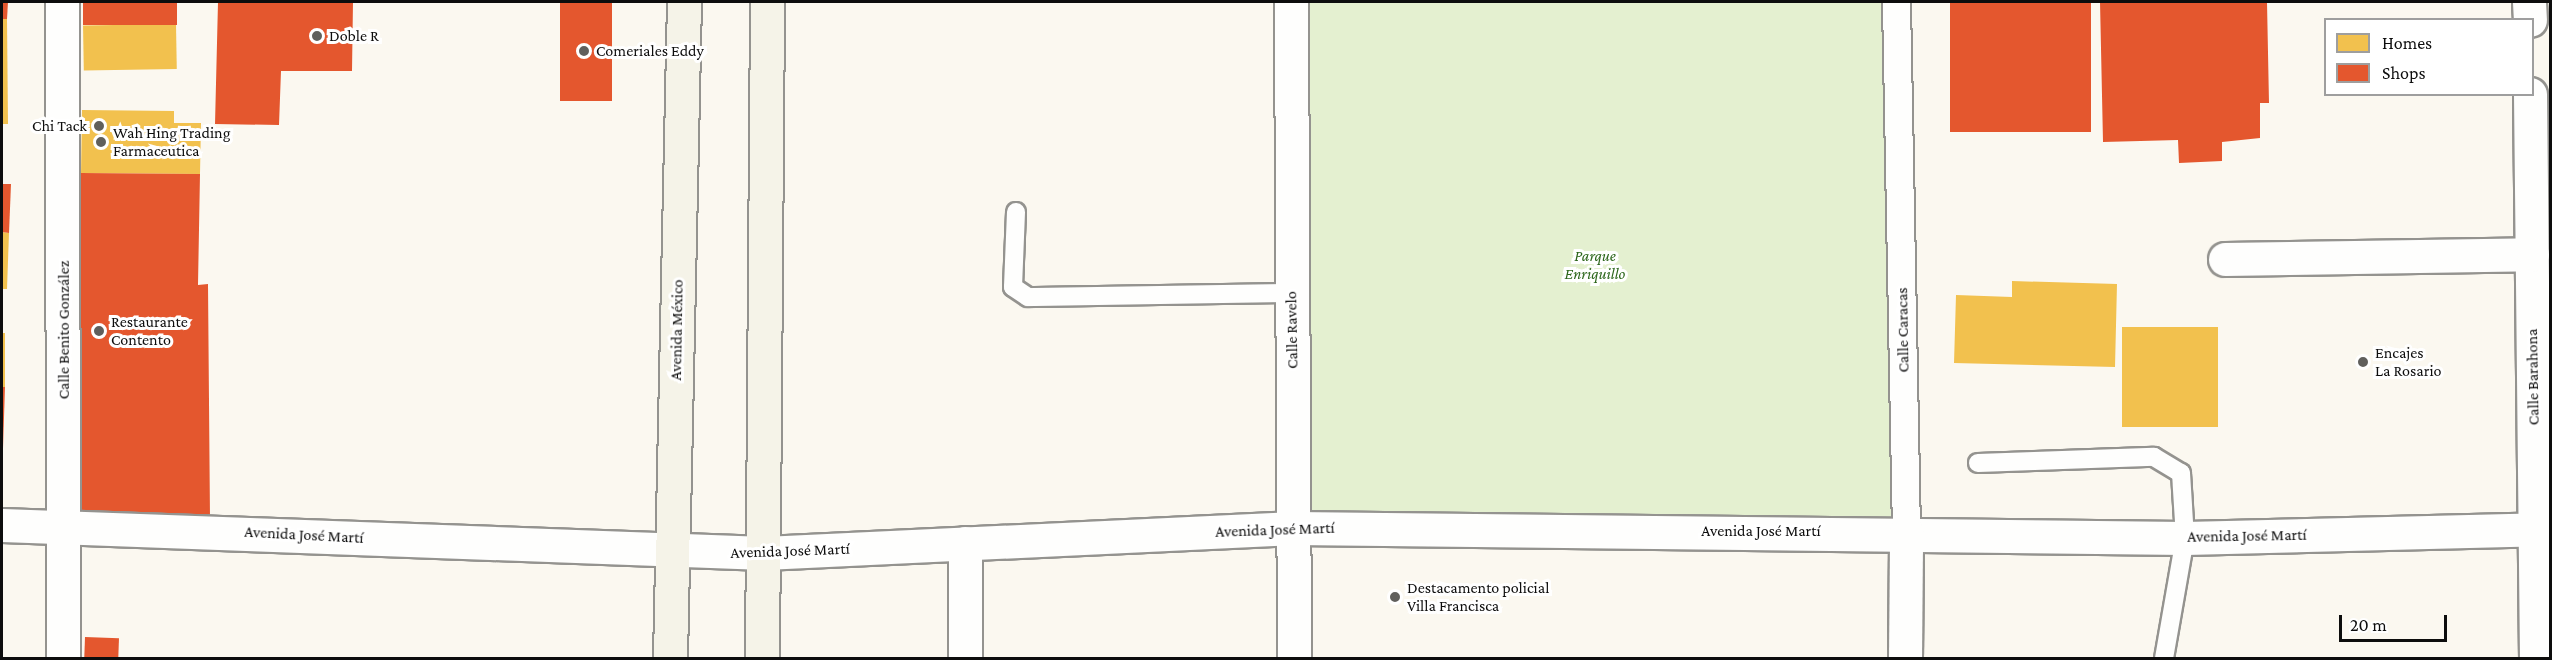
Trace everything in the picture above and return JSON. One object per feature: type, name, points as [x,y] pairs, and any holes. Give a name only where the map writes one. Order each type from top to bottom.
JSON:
[{"type":"main road","name":"Avenida México","points":[[670,658],[684,2]]},
{"type":"main road","points":[[762,658],[767,2]]},
{"type":"street","name":"Calle Benito González","points":[[62,2],[66,524],[63,658]]},
{"type":"street","name":"Calle Ravelo","points":[[1291,2],[1294,658]]},
{"type":"street","name":"Calle Caracas","points":[[1896,2],[1906,532],[1905,658]]},
{"type":"street","points":[[2529,2],[2530,18]]},
{"type":"street","name":"Calle Barahona","points":[[2530,96],[2541,216],[2532,254],[2543,529],[2536,658]]},
{"type":"street","points":[[2225,259],[2532,254]]},
{"type":"street","name":"Avenida José Martí","points":[[2,525],[66,524],[673,553],[764,554],[1294,528],[1906,532],[2185,537],[2543,529]]},
{"type":"street","points":[[965,543],[965,658]]},
{"type":"lane","points":[[1016,212],[1013,287],[1028,297],[1292,293]]},
{"type":"lane","points":[[1978,463],[2154,458],[2181,473],[2185,537],[2164,658]]},
{"type":"green space","name":"Parque Enriquillo","points":[[1291,2],[1897,2],[1897,528],[1291,528]]},
{"type":"building: Homes","points":[[2,19],[7,19],[8,124],[2,124]]},
{"type":"building: Homes","points":[[176,24],[177,69],[84,71],[83,26]]},
{"type":"building: Homes","points":[[82,110],[174,111],[174,123],[201,123],[200,174],[81,173]]},
{"type":"building: Homes","points":[[2,232],[9,233],[7,289],[2,289]]},
{"type":"building: Homes","points":[[2012,281],[2117,284],[2115,367],[1954,363],[1956,295],[2012,297]]},
{"type":"building: Homes","points":[[2122,327],[2218,327],[2218,427],[2122,427]]},
{"type":"building: Homes","points":[[2,333],[5,333],[5,387],[2,387]]},
{"type":"building: Shops","points":[[2,2],[8,2],[7,19],[2,19]]},
{"type":"building: Shops","points":[[83,2],[177,2],[177,25],[83,25]]},
{"type":"building: Shops","points":[[218,2],[353,2],[352,71],[281,71],[279,125],[215,124]]},
{"type":"building: Shops","name":"Comeriales Eddy","points":[[560,2],[612,2],[612,101],[560,101]]},
{"type":"building: Shops","points":[[1950,2],[2091,2],[2091,132],[1950,132]]},
{"type":"building: Shops","points":[[2100,2],[2267,2],[2269,103],[2260,103],[2260,138],[2222,142],[2222,161],[2179,163],[2178,140],[2103,142]]},
{"type":"building: Shops","points":[[81,173],[200,174],[198,285],[208,284],[210,519],[89,518],[78,506]]},
{"type":"building: Shops","points":[[2,184],[11,184],[9,233],[2,232]]},
{"type":"building: Shops","points":[[2,387],[5,387],[3,448],[2,448]]},
{"type":"building: Shops","points":[[85,637],[119,638],[118,658],[84,658]]},
{"type":"place","name":"Doble R","points":[[317,36]]},
{"type":"place","name":"Comeriales Eddy","points":[[584,51]]},
{"type":"place","name":"Chi Tack","points":[[99,126]]},
{"type":"place","name":"Wah Hing Trading Farmaceutica","points":[[101,142]]},
{"type":"place","name":"Restaurante Contento","points":[[99,331]]},
{"type":"place","name":"Encajes La Rosario","points":[[2363,362]]},
{"type":"place","name":"Destacamento policial Villa Francisca","points":[[1395,597]]}]
